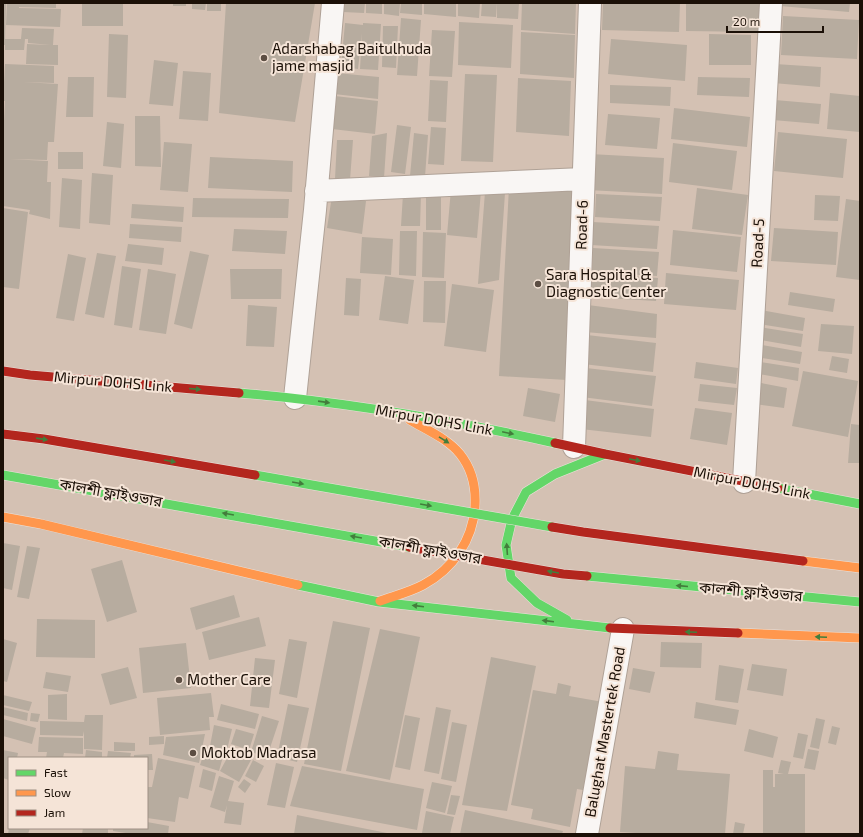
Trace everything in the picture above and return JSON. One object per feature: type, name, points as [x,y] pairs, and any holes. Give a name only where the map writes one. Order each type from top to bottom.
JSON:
[{"type":"main road","name":"Mirpur DOHS Link","points":[[3,370],[30,375],[295,398],[399,413],[484,427],[605,454],[860,504]]},
{"type":"main road","points":[[379,602],[427,582],[449,566],[466,542],[475,514],[475,484],[465,461],[449,443],[399,413]]},
{"type":"main road","points":[[3,434],[52,441],[583,532],[860,568]]},
{"type":"main road","points":[[575,625],[537,603],[511,578],[506,545],[512,518],[526,492],[555,474],[605,454]]},
{"type":"main road","name":"কালশী ফ্লাইওভার","points":[[3,474],[563,574],[860,602]]},
{"type":"main road","points":[[3,517],[41,524],[261,577],[379,602],[575,625],[623,629],[860,638]]},
{"type":"street","points":[[295,398],[333,3]]},
{"type":"street","name":"Road-6","points":[[574,447],[590,3]]},
{"type":"street","name":"Road-5","points":[[744,482],[771,3]]},
{"type":"street","points":[[316,191],[583,179]]},
{"type":"street","name":"Balughat Mastertek Road","points":[[587,834],[623,629]]},
{"type":"building","points":[[3,3],[6,3],[5,39],[21,39],[22,28],[54,29],[53,45],[58,45],[58,65],[26,64],[27,44],[51,45],[28,43],[28,39],[25,39],[24,50],[5,50],[5,45],[3,45]]},
{"type":"building","points":[[7,3],[56,3],[56,8],[19,8],[61,9],[60,27],[6,25]]},
{"type":"building","points":[[82,3],[123,3],[123,26],[82,26]]},
{"type":"building","points":[[173,3],[186,3],[186,6],[173,6]]},
{"type":"building","points":[[192,3],[206,3],[205,10],[192,9]]},
{"type":"building","points":[[207,3],[221,3],[221,11],[207,11]]},
{"type":"building","name":"Adarshabag Baitulhuda jame masjid","points":[[226,3],[315,3],[295,122],[219,113]]},
{"type":"building","points":[[344,3],[365,3],[364,13],[343,12]]},
{"type":"building","points":[[366,3],[382,3],[382,14],[366,13]]},
{"type":"building","points":[[384,3],[400,3],[399,16],[384,14]]},
{"type":"building","points":[[401,3],[422,3],[422,15],[400,13]]},
{"type":"building","points":[[424,3],[456,3],[456,17],[424,14]]},
{"type":"building","points":[[458,3],[480,3],[479,18],[458,16]]},
{"type":"building","points":[[482,3],[497,3],[496,17],[481,16]]},
{"type":"building","points":[[497,3],[519,3],[518,19],[497,18]]},
{"type":"building","points":[[522,3],[576,3],[575,34],[521,30]]},
{"type":"building","points":[[603,3],[680,3],[679,32],[602,30]]},
{"type":"building","points":[[686,3],[760,3],[760,32],[686,31]]},
{"type":"building","points":[[780,3],[850,3],[849,12],[780,6]]},
{"type":"building","points":[[783,16],[859,20],[857,59],[781,55]]},
{"type":"building","points":[[401,18],[421,20],[417,76],[397,75]]},
{"type":"building","points":[[459,22],[513,25],[511,68],[458,65]]},
{"type":"building","points":[[345,23],[363,25],[363,23],[381,24],[378,70],[360,69],[362,33],[358,69],[341,67]]},
{"type":"building","points":[[383,26],[398,26],[396,68],[382,67]]},
{"type":"building","points":[[432,30],[455,31],[452,77],[429,76]]},
{"type":"building","points":[[521,32],[575,35],[574,78],[520,74]]},
{"type":"building","points":[[109,34],[128,35],[126,98],[107,97]]},
{"type":"building","points":[[709,34],[751,35],[751,65],[709,65]]},
{"type":"building","points":[[611,39],[687,45],[685,81],[608,74]]},
{"type":"building","points":[[154,60],[178,63],[173,106],[149,104]]},
{"type":"building","points":[[5,64],[54,66],[54,83],[23,82],[58,84],[54,142],[48,142],[47,160],[9,159],[48,161],[47,182],[51,182],[50,219],[29,214],[30,210],[3,206],[3,121],[5,101],[3,101]]},
{"type":"building","points":[[775,64],[821,67],[820,87],[773,83]]},
{"type":"building","points":[[183,71],[211,73],[208,121],[179,119]]},
{"type":"building","points":[[336,73],[379,77],[378,99],[334,94]]},
{"type":"building","points":[[465,74],[497,75],[493,162],[461,161]]},
{"type":"building","points":[[68,77],[94,77],[93,117],[66,117]]},
{"type":"building","points":[[698,77],[750,78],[749,97],[697,95]]},
{"type":"building","points":[[518,78],[571,81],[569,136],[516,132]]},
{"type":"building","points":[[430,80],[448,81],[446,122],[428,121]]},
{"type":"building","points":[[610,85],[671,87],[670,106],[610,103]]},
{"type":"building","points":[[830,93],[860,96],[860,132],[827,129]]},
{"type":"building","points":[[335,96],[378,101],[375,134],[332,129]]},
{"type":"building","points":[[775,100],[821,104],[819,124],[773,120]]},
{"type":"building","points":[[674,108],[750,117],[747,147],[671,139]]},
{"type":"building","points":[[608,114],[660,118],[657,149],[605,145]]},
{"type":"building","points":[[135,116],[160,116],[161,167],[135,166]]},
{"type":"building","points":[[107,122],[124,124],[121,168],[103,166]]},
{"type":"building","points":[[397,125],[411,127],[405,174],[391,172]]},
{"type":"building","points":[[431,127],[446,128],[444,165],[428,164]]},
{"type":"building","points":[[778,132],[847,139],[843,178],[774,171]]},
{"type":"building","points":[[387,133],[384,178],[369,176],[372,136]]},
{"type":"building","points":[[414,133],[428,135],[425,177],[410,176]]},
{"type":"building","points":[[337,140],[353,140],[350,180],[335,179]]},
{"type":"building","points":[[164,142],[192,144],[188,192],[160,190]]},
{"type":"building","points":[[673,143],[737,151],[732,190],[669,182]]},
{"type":"building","points":[[58,152],[83,152],[83,169],[58,169]]},
{"type":"building","points":[[590,154],[664,158],[662,194],[588,190]]},
{"type":"building","points":[[210,157],[293,161],[292,192],[208,188]]},
{"type":"building","points":[[92,173],[113,175],[110,225],[89,223]]},
{"type":"building","points":[[62,178],[82,180],[80,229],[59,227]]},
{"type":"building","name":"Sara Hospital & Diagnostic Center","points":[[509,187],[576,191],[567,380],[499,376]]},
{"type":"building","points":[[697,188],[748,195],[742,235],[692,229]]},
{"type":"building","points":[[451,189],[481,191],[477,238],[447,235]]},
{"type":"building","points":[[426,192],[441,192],[441,230],[426,230]]},
{"type":"building","points":[[485,192],[505,193],[499,280],[478,284]]},
{"type":"building","points":[[403,194],[421,194],[420,226],[401,226]]},
{"type":"building","points":[[596,194],[662,197],[660,221],[595,217]]},
{"type":"building","points":[[815,195],[840,196],[838,221],[814,220]]},
{"type":"building","points":[[332,196],[366,201],[362,234],[327,228]]},
{"type":"building","points":[[193,198],[289,199],[288,218],[192,217]]},
{"type":"building","points":[[846,199],[860,201],[860,280],[836,277]]},
{"type":"building","points":[[132,204],[184,207],[183,222],[131,218]]},
{"type":"building","points":[[3,208],[28,212],[19,289],[3,287]]},
{"type":"building","points":[[593,222],[659,226],[657,249],[591,245]]},
{"type":"building","points":[[130,224],[182,227],[181,242],[129,238]]},
{"type":"building","points":[[774,228],[838,232],[836,265],[771,261]]},
{"type":"building","points":[[234,229],[287,231],[285,254],[232,251]]},
{"type":"building","points":[[673,230],[741,237],[737,272],[670,265]]},
{"type":"building","points":[[400,231],[417,231],[416,276],[399,275]]},
{"type":"building","points":[[423,232],[446,233],[444,278],[422,277]]},
{"type":"building","points":[[362,237],[393,239],[391,275],[360,273]]},
{"type":"building","points":[[128,244],[164,248],[162,265],[125,261]]},
{"type":"building","points":[[593,248],[659,252],[657,276],[592,272]]},
{"type":"building","points":[[190,251],[209,255],[192,329],[174,324]]},
{"type":"building","points":[[97,253],[116,256],[104,318],[85,314]]},
{"type":"building","points":[[68,254],[86,258],[74,321],[56,318]]},
{"type":"building","points":[[122,266],[141,269],[132,328],[114,325]]},
{"type":"building","points":[[148,269],[176,274],[166,334],[139,330]]},
{"type":"building","points":[[230,269],[282,269],[281,299],[231,299]]},
{"type":"building","points":[[666,273],[739,280],[736,310],[664,304]]},
{"type":"building","points":[[592,274],[658,278],[656,301],[591,297]]},
{"type":"building","points":[[385,276],[414,280],[408,324],[379,320]]},
{"type":"building","points":[[346,278],[361,279],[359,316],[344,315]]},
{"type":"building","points":[[424,281],[446,281],[445,323],[423,322]]},
{"type":"building","points":[[452,284],[494,290],[486,352],[444,346]]},
{"type":"building","points":[[790,292],[835,299],[833,312],[788,305]]},
{"type":"building","points":[[248,305],[277,307],[274,347],[246,346]]},
{"type":"building","points":[[588,305],[657,314],[656,338],[585,332]]},
{"type":"building","points":[[760,310],[805,318],[803,331],[758,324]]},
{"type":"building","points":[[821,324],[854,326],[852,354],[818,351]]},
{"type":"building","points":[[758,327],[803,334],[801,347],[755,339]]},
{"type":"building","points":[[587,335],[656,343],[653,372],[583,364]]},
{"type":"building","points":[[757,344],[802,352],[800,364],[755,357]]},
{"type":"building","points":[[832,356],[849,359],[847,373],[829,370]]},
{"type":"building","points":[[754,361],[799,368],[798,381],[753,373]]},
{"type":"building","points":[[696,362],[738,368],[736,384],[694,378]]},
{"type":"building","points":[[586,368],[656,376],[652,406],[582,397]]},
{"type":"building","points":[[803,371],[858,381],[848,437],[792,426]]},
{"type":"building","points":[[756,382],[787,388],[784,408],[754,404]]},
{"type":"building","points":[[700,384],[737,388],[734,405],[698,401]]},
{"type":"building","points":[[528,388],[560,394],[555,422],[523,416]]},
{"type":"building","points":[[585,400],[654,409],[651,437],[581,429]]},
{"type":"building","points":[[695,408],[732,413],[727,445],[690,439]]},
{"type":"building","points":[[851,424],[860,425],[860,463],[848,463]]},
{"type":"building","points":[[3,543],[20,546],[12,590],[3,588]]},
{"type":"building","points":[[27,546],[40,548],[29,599],[17,597]]},
{"type":"building","points":[[122,560],[137,612],[107,622],[91,569]]},
{"type":"building","points":[[234,595],[240,617],[196,630],[190,608]]},
{"type":"building","points":[[259,617],[266,646],[209,660],[202,632]]},
{"type":"building","points":[[37,619],[95,620],[95,658],[36,657]]},
{"type":"building","points":[[333,621],[370,628],[341,771],[304,764]]},
{"type":"building","points":[[380,629],[420,637],[390,780],[346,771]]},
{"type":"building","points":[[3,639],[17,643],[7,682],[3,681]]},
{"type":"building","points":[[289,639],[307,642],[297,698],[279,694]]},
{"type":"building","points":[[661,642],[702,643],[701,668],[660,667]]},
{"type":"building","points":[[186,643],[191,688],[143,693],[139,648]]},
{"type":"building","points":[[491,657],[536,666],[507,811],[462,805]]},
{"type":"building","points":[[255,658],[275,660],[269,708],[250,706]]},
{"type":"building","points":[[752,664],[787,669],[783,696],[747,690]]},
{"type":"building","points":[[719,665],[744,669],[738,703],[715,700]]},
{"type":"building","points":[[128,667],[137,698],[110,705],[101,674]]},
{"type":"building","points":[[633,668],[655,672],[650,693],[629,689]]},
{"type":"building","points":[[46,672],[71,676],[68,692],[43,688]]},
{"type":"building","points":[[558,683],[571,686],[569,696],[603,702],[588,776],[586,775],[583,790],[577,789],[570,827],[531,819],[533,809],[511,805],[533,690],[556,694]]},
{"type":"building","points":[[211,693],[214,717],[209,717],[210,730],[160,735],[157,698]]},
{"type":"building","points":[[67,694],[67,720],[48,719],[48,695]]},
{"type":"building","points":[[3,695],[32,702],[29,711],[3,705]]},
{"type":"building","points":[[696,702],[739,710],[736,725],[694,718]]},
{"type":"building","points":[[221,704],[259,714],[255,729],[217,720]]},
{"type":"building","points":[[288,704],[309,708],[297,762],[277,757]]},
{"type":"building","points":[[3,707],[28,713],[27,721],[3,715]]},
{"type":"building","points":[[436,707],[451,710],[439,774],[424,771]]},
{"type":"building","points":[[31,713],[40,714],[38,722],[30,721]]},
{"type":"building","points":[[85,715],[103,715],[102,750],[84,749],[84,731],[83,736],[40,735],[40,721],[84,722]]},
{"type":"building","points":[[405,715],[420,718],[410,770],[395,767]]},
{"type":"building","points":[[262,716],[279,721],[267,757],[251,752]]},
{"type":"building","points":[[816,718],[825,720],[819,749],[810,747]]},
{"type":"building","points":[[3,719],[36,728],[32,744],[3,736]]},
{"type":"building","points":[[452,722],[467,725],[456,782],[441,779]]},
{"type":"building","points":[[214,725],[232,729],[227,750],[210,746]]},
{"type":"building","points":[[832,726],[840,728],[836,745],[828,743]]},
{"type":"building","points":[[236,729],[254,734],[249,750],[231,744]]},
{"type":"building","points":[[749,729],[778,737],[773,758],[744,751]]},
{"type":"building","points":[[798,733],[808,735],[803,759],[793,757]]},
{"type":"building","points":[[205,734],[199,763],[163,755],[166,737]]},
{"type":"building","points":[[164,736],[164,744],[149,745],[149,737]]},
{"type":"building","points":[[39,737],[83,738],[83,754],[64,753],[63,757],[46,757],[47,752],[38,752]]},
{"type":"building","points":[[114,742],[135,743],[135,751],[114,751]]},
{"type":"building","points":[[206,747],[224,753],[219,771],[200,765]]},
{"type":"building","points":[[232,749],[251,760],[239,782],[220,771]]},
{"type":"building","points":[[808,749],[819,751],[815,770],[804,768]]},
{"type":"building","points":[[3,750],[18,753],[17,757],[8,757],[8,780],[3,778]]},
{"type":"building","points":[[86,750],[102,752],[102,757],[85,757]]},
{"type":"building","points":[[108,751],[131,753],[130,757],[107,757]]},
{"type":"building","points":[[658,751],[679,754],[677,770],[730,774],[725,834],[652,834],[620,832],[625,766],[655,769]]},
{"type":"building","points":[[152,754],[153,770],[148,770],[148,757],[134,757],[134,755]]},
{"type":"building","points":[[158,758],[195,766],[188,799],[179,797],[175,822],[148,818],[148,787],[152,787]]},
{"type":"building","points":[[253,760],[264,766],[256,782],[245,776]]},
{"type":"building","points":[[781,760],[791,762],[788,774],[805,774],[805,834],[763,834],[763,770],[773,770],[773,787],[775,787],[775,774],[784,774],[778,773]]},
{"type":"building","points":[[276,763],[294,767],[285,808],[267,805]]},
{"type":"building","points":[[302,766],[424,789],[417,830],[290,806]]},
{"type":"building","points":[[203,769],[216,773],[212,791],[199,787]]},
{"type":"building","points":[[219,776],[234,781],[228,801],[244,803],[241,825],[224,823],[227,805],[225,812],[210,807]]},
{"type":"building","points":[[244,779],[251,784],[245,793],[238,787]]},
{"type":"building","points":[[432,782],[452,786],[445,813],[426,808]]},
{"type":"building","points":[[451,795],[460,796],[455,815],[447,814]]},
{"type":"building","points":[[465,810],[563,831],[562,834],[460,834]]},
{"type":"building","points":[[426,811],[454,817],[450,834],[422,833]]},
{"type":"building","points":[[297,815],[387,833],[294,834]]},
{"type":"building","points":[[148,822],[169,826],[168,834],[132,834],[113,831],[113,829],[148,829]]},
{"type":"building","points":[[735,822],[745,824],[743,834],[733,834]]},
{"type":"building","points":[[9,829],[30,829],[28,834],[8,834]]},
{"type":"building","points":[[83,829],[108,829],[108,834],[82,834]]},
{"type":"traffic: fast","points":[[239,393],[318,401],[437,419],[555,443]]},
{"type":"traffic: fast","points":[[567,620],[537,603],[511,578],[506,545],[512,519],[526,492],[555,474],[605,454]]},
{"type":"traffic: fast","points":[[3,475],[409,547]]},
{"type":"traffic: fast","points":[[255,475],[552,527]]},
{"type":"traffic: fast","points":[[778,488],[860,504]]},
{"type":"traffic: fast","points":[[587,576],[860,602]]},
{"type":"traffic: fast","points":[[298,585],[379,602],[610,628]]},
{"type":"traffic: slow","points":[[380,601],[423,585],[444,571],[460,552],[466,542],[475,506],[474,486],[470,472],[460,454],[450,444],[437,435],[410,420]]},
{"type":"traffic: slow","points":[[3,517],[41,524],[298,585]]},
{"type":"traffic: slow","points":[[803,561],[860,568]]},
{"type":"traffic: slow","points":[[738,633],[860,638]]},
{"type":"traffic: jam","points":[[3,371],[30,375],[239,393]]},
{"type":"traffic: jam","points":[[3,434],[44,439],[255,475]]},
{"type":"traffic: jam","points":[[555,443],[778,488]]},
{"type":"traffic: jam","points":[[552,527],[803,561]]},
{"type":"traffic: jam","points":[[409,547],[563,574],[587,576]]},
{"type":"traffic: jam","points":[[610,628],[738,633]]},
{"type":"place","name":"Adarshabag Baitulhuda jame masjid","points":[[264,58]]},
{"type":"place","name":"Sara Hospital & Diagnostic Center","points":[[538,284]]},
{"type":"place","name":"Mother Care","points":[[179,680]]},
{"type":"place","name":"Moktob Madrasa","points":[[193,753]]}]
